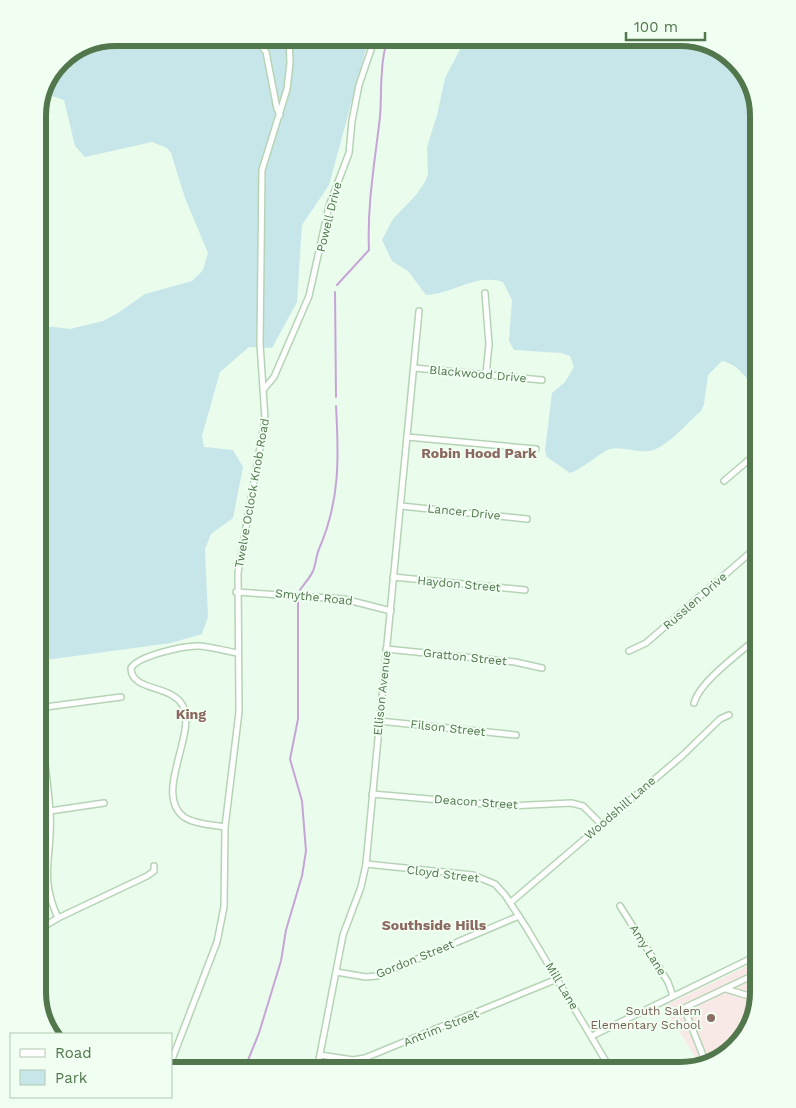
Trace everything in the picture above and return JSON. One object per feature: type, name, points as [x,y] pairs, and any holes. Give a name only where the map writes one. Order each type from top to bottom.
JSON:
[{"type":"street","points":[[262,46],[266,52],[277,110],[280,114]]},
{"type":"street","name":"Twelve Oclock Knob Road","points":[[172,1059],[217,942],[225,891],[225,827],[238,725],[236,592],[240,552],[265,419],[260,344],[262,170],[280,114],[289,74],[289,46]]},
{"type":"street","name":"Powell Drive","points":[[264,389],[274,377],[309,296],[330,206],[349,153],[353,113],[359,85],[372,46]]},
{"type":"street","points":[[485,293],[489,344],[486,374]]},
{"type":"street","name":"Ellison Avenue","points":[[319,1062],[343,935],[361,886],[366,864],[419,311]]},
{"type":"street","name":"Blackwood Drive","points":[[414,368],[542,380]]},
{"type":"street","points":[[407,437],[536,449]]},
{"type":"street","points":[[724,481],[750,459]]},
{"type":"street","name":"Lancer Drive","points":[[401,506],[526,518]]},
{"type":"street","name":"Russlen Drive","points":[[629,651],[646,643],[750,553]]},
{"type":"street","name":"Haydon Street","points":[[393,577],[525,590]]},
{"type":"street","name":"Smythe Road","points":[[236,592],[344,598],[391,611]]},
{"type":"street","points":[[694,703],[696,694],[750,644]]},
{"type":"street","points":[[225,827],[188,819],[180,813],[175,800],[174,782],[186,721],[184,708],[171,694],[137,682],[131,675],[130,668],[134,663],[149,656],[191,646],[238,653]]},
{"type":"street","name":"Gratton Street","points":[[386,649],[515,662],[542,668]]},
{"type":"street","points":[[46,708],[122,697]]},
{"type":"street","name":"Woodshill Lane","points":[[511,902],[683,754],[720,719],[729,715]]},
{"type":"street","name":"Filson Street","points":[[379,721],[516,735]]},
{"type":"street","points":[[46,777],[50,811],[46,878],[49,895],[58,918]]},
{"type":"street","name":"Deacon Street","points":[[372,794],[508,806],[570,803],[583,806],[601,824]]},
{"type":"street","points":[[50,811],[104,803]]},
{"type":"street","name":"Cloyd Street","points":[[366,864],[473,875],[495,884],[511,902]]},
{"type":"street","points":[[46,925],[148,876],[154,871],[154,866]]},
{"type":"street","name":"Mill Lane","points":[[511,902],[607,1062]]},
{"type":"street","name":"Amy Lane","points":[[620,906],[668,982],[673,996]]},
{"type":"street","name":"Gordon Street","points":[[336,972],[366,977],[377,976],[519,916]]},
{"type":"street","points":[[592,1036],[750,959]]},
{"type":"street","points":[[704,1057],[684,1008],[750,977]]},
{"type":"street","name":"Antrim Street","points":[[320,1055],[353,1060],[365,1058],[557,979]]},
{"type":"street","points":[[726,989],[750,996]]},
{"type":"shaded area","name":"South Salem Elementary School","points":[[750,965],[749,1001],[744,1018],[735,1034],[715,1052],[697,1059],[664,1006]]},
{"type":"green space","points":[[117,46],[367,46],[329,185],[302,225],[297,302],[272,348],[249,347],[220,372],[202,436],[204,447],[233,450],[243,467],[233,518],[211,534],[205,549],[208,617],[202,634],[171,643],[46,660],[46,326],[70,329],[103,321],[145,294],[192,281],[203,270],[208,253],[185,198],[171,153],[167,148],[152,142],[85,157],[75,146],[64,100],[50,95],[61,74],[81,56],[103,48]]},
{"type":"green space","points":[[462,46],[684,46],[711,54],[729,67],[740,81],[744,90],[750,117],[750,382],[734,366],[722,361],[708,375],[704,404],[701,411],[656,449],[644,451],[620,448],[610,449],[570,473],[547,457],[545,450],[552,393],[565,382],[574,367],[570,356],[561,353],[514,350],[509,341],[512,300],[503,282],[483,280],[436,294],[426,295],[408,271],[392,261],[382,240],[393,219],[416,195],[425,182],[428,174],[427,147],[437,115],[445,78]]},
{"type":"waterway","points":[[337,285],[369,250],[370,203],[380,118],[382,63],[385,46]]},
{"type":"waterway","points":[[335,292],[336,397]]},
{"type":"waterway","points":[[300,590],[314,568],[331,514],[338,444],[336,406]]},
{"type":"waterway","points":[[247,1062],[259,1033],[281,961],[286,930],[302,876],[306,851],[302,801],[290,759],[298,719],[298,602]]},
{"type":"place","name":"South Salem Elementary School","points":[[711,1018]]},
{"type":"district","name":"Robin Hood Park","points":[[479,453]]},
{"type":"district","name":"King","points":[[191,714]]},
{"type":"district","name":"Southside Hills","points":[[434,925]]}]
